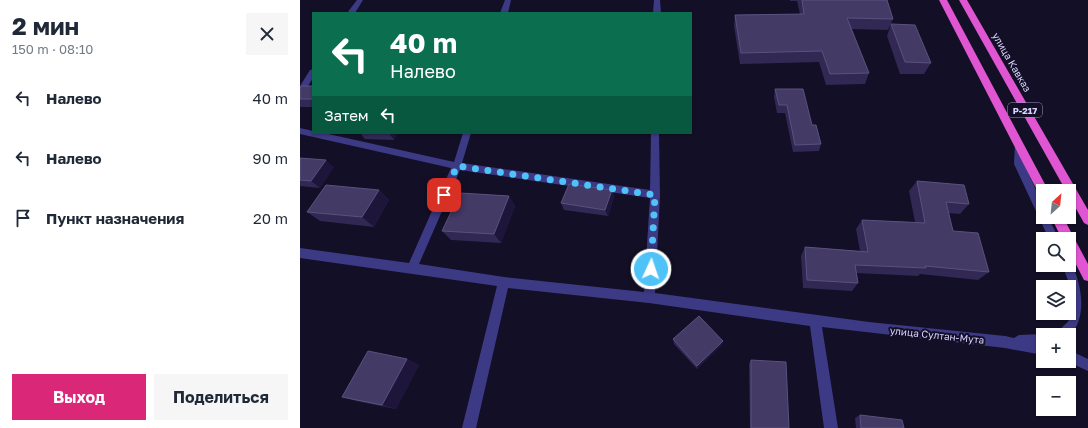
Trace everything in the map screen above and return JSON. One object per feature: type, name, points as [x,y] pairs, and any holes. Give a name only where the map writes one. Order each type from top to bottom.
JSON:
[{"type":"highway","name":"Р-217","points":[[943,0],[1039,184]]},
{"type":"highway","name":"улица Кавказ","points":[[963,0],[1088,220]]},
{"type":"highway","points":[[1076,253],[1088,276]]},
{"type":"street","points":[[353,12],[360,0]]},
{"type":"street","points":[[504,12],[508,0]]},
{"type":"street","points":[[657,0],[657,12]]},
{"type":"street","points":[[300,92],[312,74]]},
{"type":"street","points":[[300,131],[312,134]]},
{"type":"street","points":[[313,134],[457,166],[655,195]]},
{"type":"street","points":[[412,268],[457,166],[467,134]]},
{"type":"street","points":[[650,298],[655,195],[656,134]]},
{"type":"street","points":[[1019,144],[1019,164],[1036,202]]},
{"type":"street","name":"улица Султан-Мута","points":[[300,253],[504,282],[650,298],[869,328],[1005,342]]},
{"type":"street","points":[[1070,272],[1078,300],[1078,317],[1071,328]]},
{"type":"street","points":[[469,428],[504,282]]},
{"type":"street","points":[[815,320],[831,428]]},
{"type":"street","points":[[1005,342],[1036,340]]},
{"type":"street","points":[[1005,342],[1036,349]]},
{"type":"street","points":[[1076,359],[1088,365]]},
{"type":"building","points":[[802,0],[887,0],[893,19],[847,18],[869,73],[830,74],[822,51],[741,53],[735,15],[804,14]]},
{"type":"building","points":[[891,24],[915,25],[931,63],[905,62]]},
{"type":"building","points":[[302,86],[312,86],[312,99],[300,99],[300,88]]},
{"type":"building","points":[[775,89],[803,89],[812,125],[816,125],[821,144],[795,145],[787,105],[779,105]]},
{"type":"building","points":[[300,158],[326,160],[311,181],[300,180]]},
{"type":"building","points":[[917,181],[964,185],[969,204],[946,202],[953,231],[978,233],[989,272],[925,266],[926,268],[855,265],[858,283],[807,280],[805,247],[868,252],[862,220],[925,223]]},
{"type":"building","points":[[569,184],[612,190],[605,210],[561,203]]},
{"type":"building","points":[[326,185],[379,190],[362,217],[307,212]]},
{"type":"building","points":[[460,193],[509,196],[494,234],[442,231]]},
{"type":"building","points":[[699,316],[723,341],[697,366],[673,339]]},
{"type":"building","points":[[368,351],[407,359],[382,405],[342,397]]},
{"type":"building","points":[[751,360],[786,362],[789,428],[751,428]]},
{"type":"building","points":[[860,415],[902,420],[904,428],[861,428]]},
{"type":"route","points":[[444,195],[457,166],[655,195],[651,269]]}]
